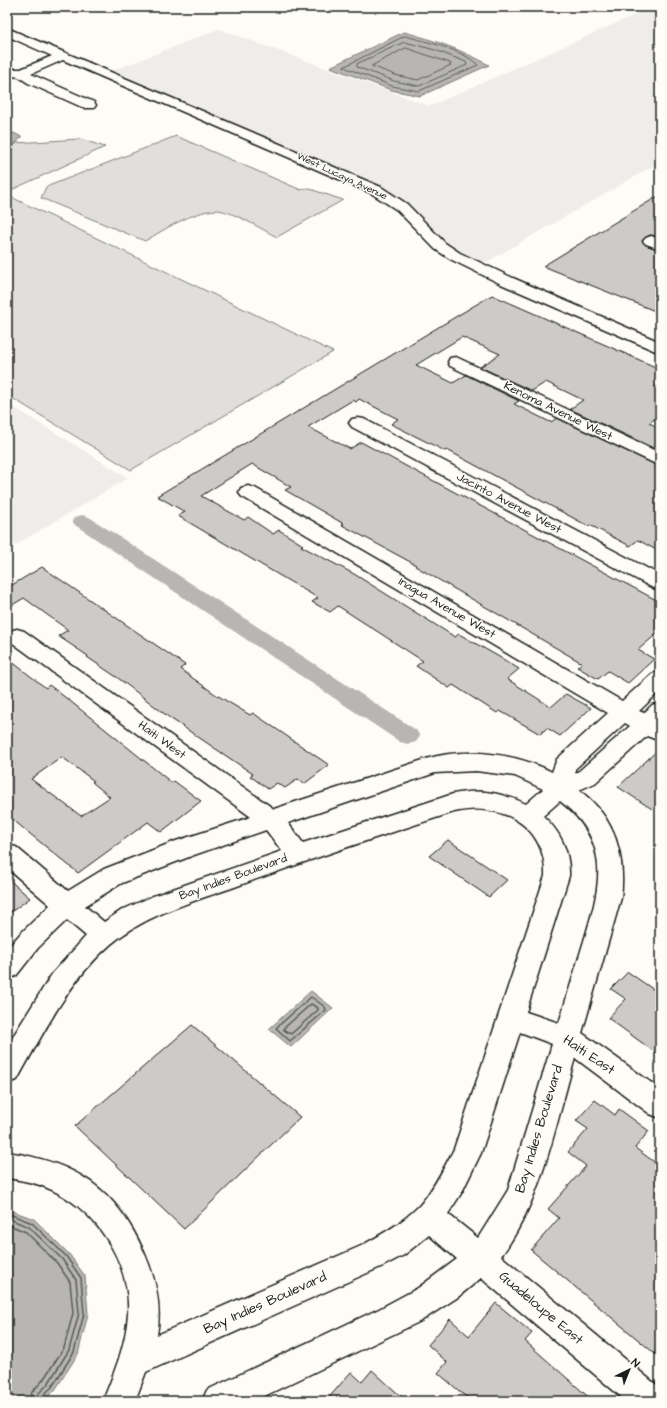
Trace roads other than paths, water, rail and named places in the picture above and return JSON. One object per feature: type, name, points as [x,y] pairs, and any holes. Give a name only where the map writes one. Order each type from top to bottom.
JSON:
[{"type":"street","name":"West Lucaya Avenue","points":[[7,32],[352,178],[393,200],[440,246],[455,256],[497,271],[625,326],[660,348]]},
{"type":"street","points":[[7,72],[22,73],[64,56]]},
{"type":"street","points":[[22,73],[32,80],[89,105]]},
{"type":"street","points":[[625,326],[660,335]]},
{"type":"street","name":"Kenoma Avenue West","points":[[456,362],[660,460]]},
{"type":"street","name":"Jacinto Avenue West","points":[[358,423],[660,583]]},
{"type":"street","name":"Inagua Avenue West","points":[[248,492],[624,711],[655,723]]},
{"type":"street","name":"Haiti West","points":[[17,636],[271,820],[298,854]]},
{"type":"street","points":[[559,788],[566,765],[660,679]]},
{"type":"street","points":[[528,816],[559,788],[587,777],[655,723]]},
{"type":"street","name":"Bay Indies Boulevard","points":[[7,968],[34,936],[68,905],[97,885],[129,869],[422,768],[447,763],[479,762],[510,766],[537,776],[559,788],[583,807],[598,826],[608,845],[613,869],[609,898],[521,1194],[497,1237],[480,1258],[459,1277],[434,1295],[389,1322],[231,1399]]},
{"type":"street","name":"Bay Indies Boulevard","points":[[7,1071],[60,985],[77,963],[103,936],[121,924],[164,902],[298,854],[461,801],[494,801],[507,805],[528,816],[543,831],[551,842],[557,856],[558,869],[511,1018],[467,1153],[452,1182],[429,1217],[410,1233],[372,1256],[134,1361]]},
{"type":"street","points":[[7,854],[103,936]]},
{"type":"street","name":"Haiti East","points":[[511,1018],[567,1037],[660,1105]]},
{"type":"street","points":[[7,1165],[19,1166],[53,1175],[74,1185],[100,1206],[111,1218],[130,1253],[141,1288],[144,1318],[142,1335],[119,1401]]},
{"type":"street","name":"Guadeloupe East","points":[[429,1217],[650,1401]]},
{"type":"water","points":[[404,32],[448,46],[489,65],[420,96],[391,90],[330,67]]},
{"type":"water","points":[[7,130],[22,137],[7,152]]},
{"type":"water","points":[[311,991],[333,1008],[291,1047],[269,1029]]},
{"type":"water","points":[[7,1209],[34,1219],[69,1254],[85,1276],[88,1314],[78,1354],[55,1390],[43,1401],[7,1401]]},
{"type":"waterway","points":[[82,521],[408,736]]}]
